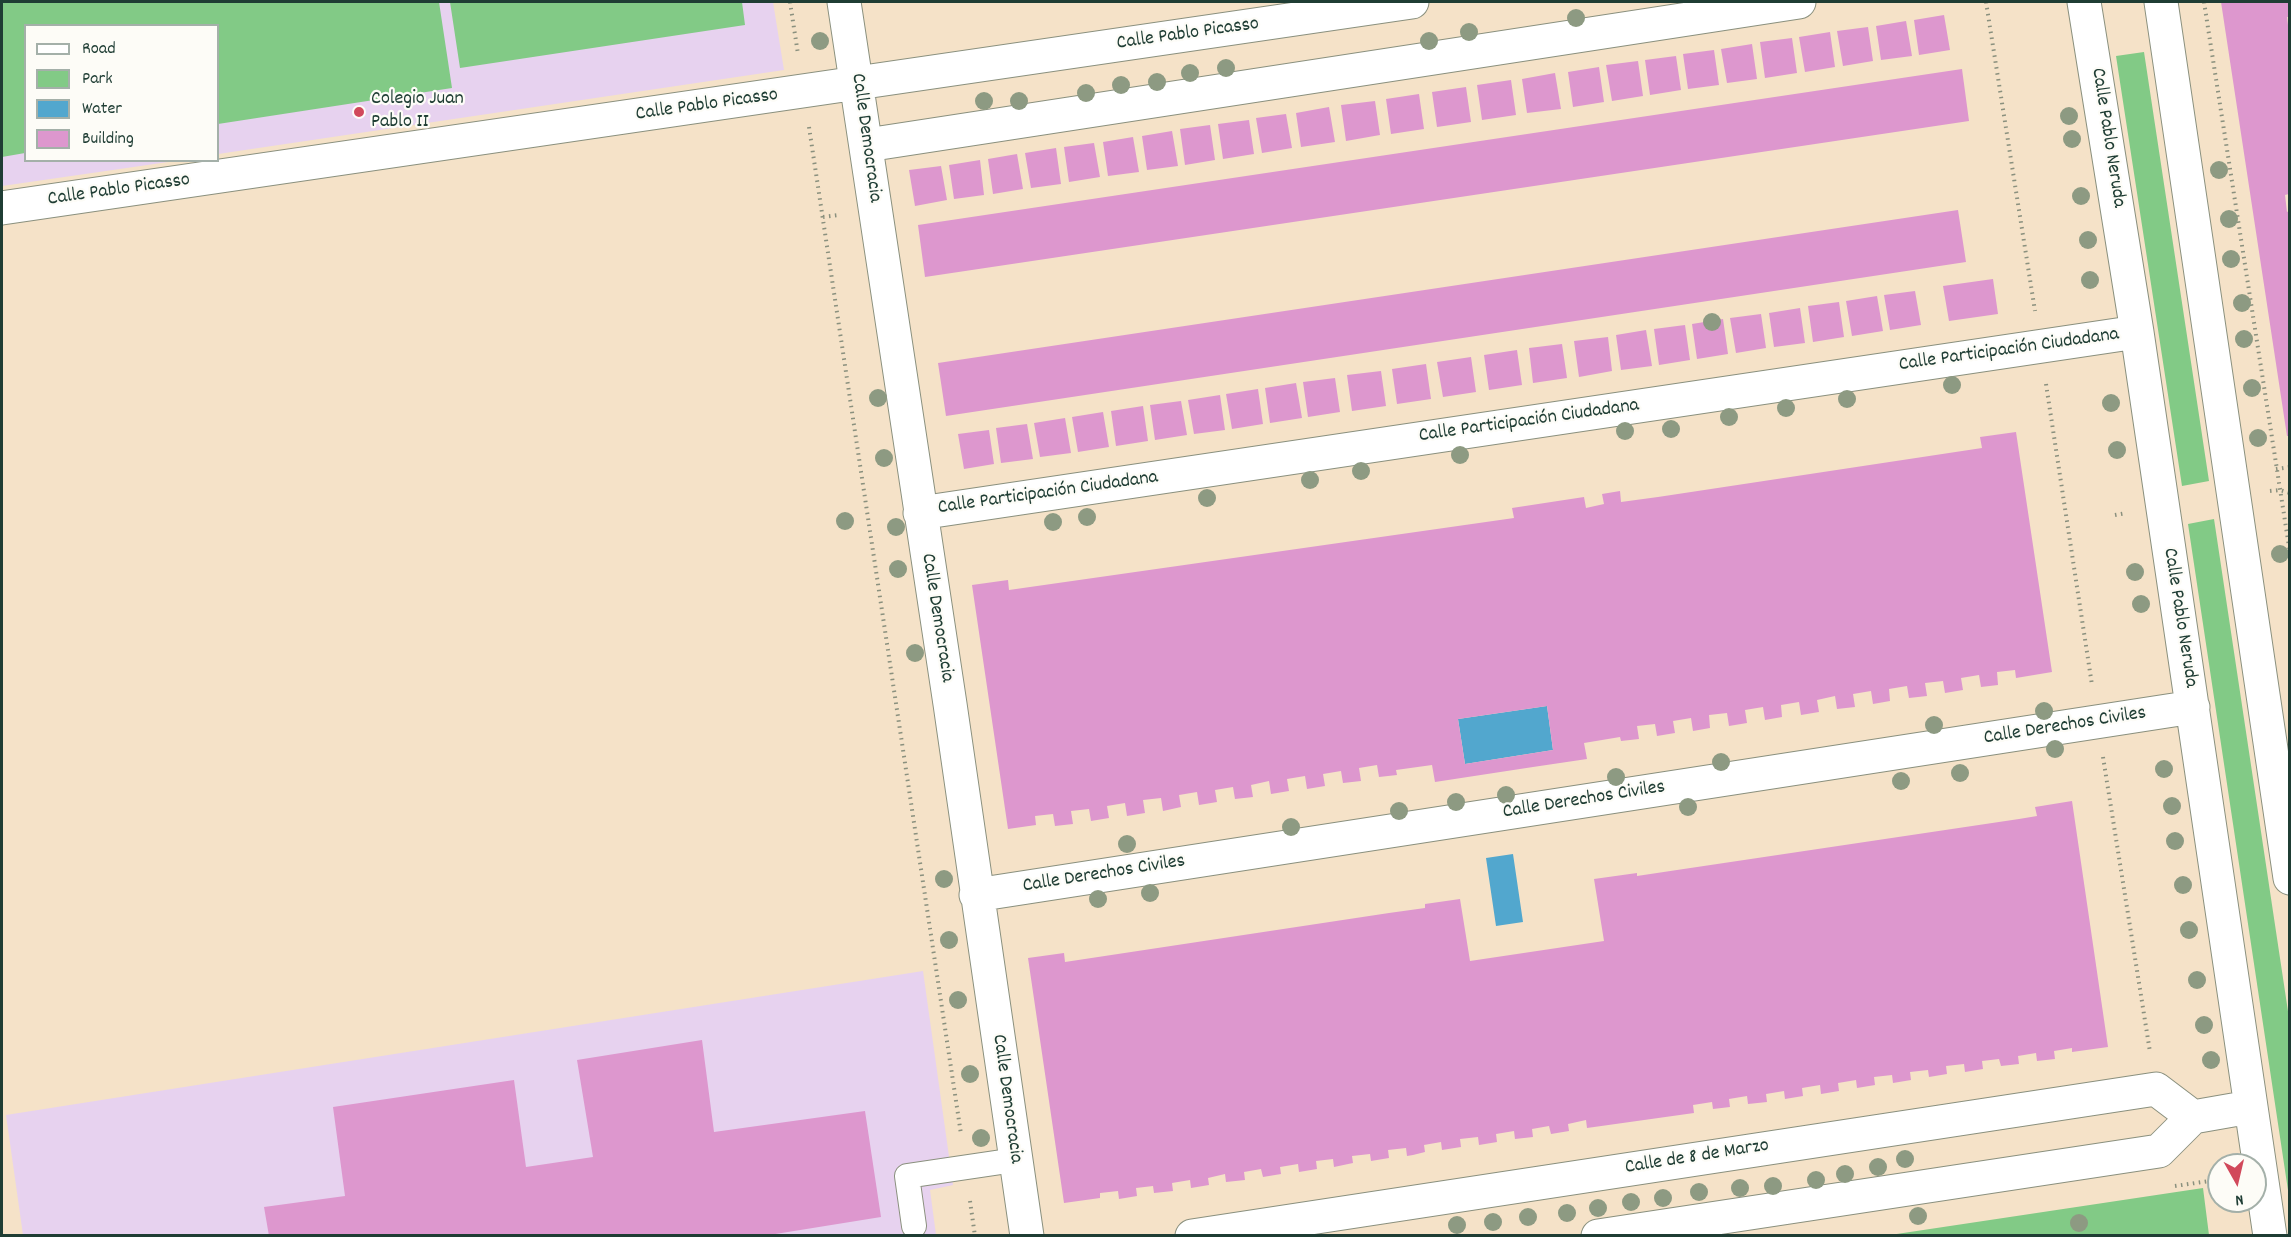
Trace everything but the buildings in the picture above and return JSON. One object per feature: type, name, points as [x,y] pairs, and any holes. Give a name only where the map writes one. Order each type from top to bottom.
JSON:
[{"type":"street","name":"Calle Democracia","points":[[844,2],[950,704],[1027,1236]]},
{"type":"street","name":"Calle Pablo Picasso","points":[[2,208],[1412,2]]},
{"type":"street","points":[[867,145],[1799,2]]},
{"type":"street","name":"Calle Pablo Neruda","points":[[2084,2],[2137,332],[2270,1236]]},
{"type":"street","points":[[2161,2],[2289,879]]},
{"type":"street","name":"Calle Participación Ciudadana","points":[[920,513],[2137,332]]},
{"type":"street","name":"Calle Derechos Civiles","points":[[976,895],[2193,707]]},
{"type":"street","points":[[2156,1089],[2193,1117]]},
{"type":"street","name":"Calle de 8 de Marzo","points":[[1192,1236],[2156,1089]]},
{"type":"street","points":[[1598,1236],[2159,1151],[2193,1117],[2250,1107]]},
{"type":"lane","points":[[914,1226],[907,1176],[1016,1160]]},
{"type":"path","points":[[790,2],[975,1236]]},
{"type":"path","points":[[1986,2],[2156,1089]]},
{"type":"path","points":[[2204,2],[2289,553]]},
{"type":"path","points":[[2276,469],[2289,467]]},
{"type":"path","points":[[2280,490],[2289,493]]},
{"type":"shaded area","name":"Colegio Juan Pablo II","points":[[2,2],[773,2],[784,70],[219,154],[219,24],[24,24],[24,162],[168,162],[2,186]]},
{"type":"shaded area","points":[[923,971],[953,1185],[930,1190],[936,1235],[23,1235],[6,1115]]},
{"type":"green space","points":[[2,2],[439,2],[452,88],[219,124],[219,24],[24,24],[24,153],[2,157]]},
{"type":"green space","points":[[450,2],[742,2],[745,25],[460,68]]},
{"type":"green space","points":[[2144,52],[2209,481],[2182,486],[2116,56]]},
{"type":"green space","points":[[2214,519],[2289,1018],[2289,1197],[2188,524]]},
{"type":"green space","points":[[2203,1188],[2209,1235],[1890,1235]]},
{"type":"water","points":[[1547,706],[1553,750],[1465,764],[1458,719]]},
{"type":"water","points":[[1513,854],[1523,922],[1496,926],[1486,858]]},
{"type":"place","name":"Colegio Juan Pablo II","points":[[359,112]]}]
